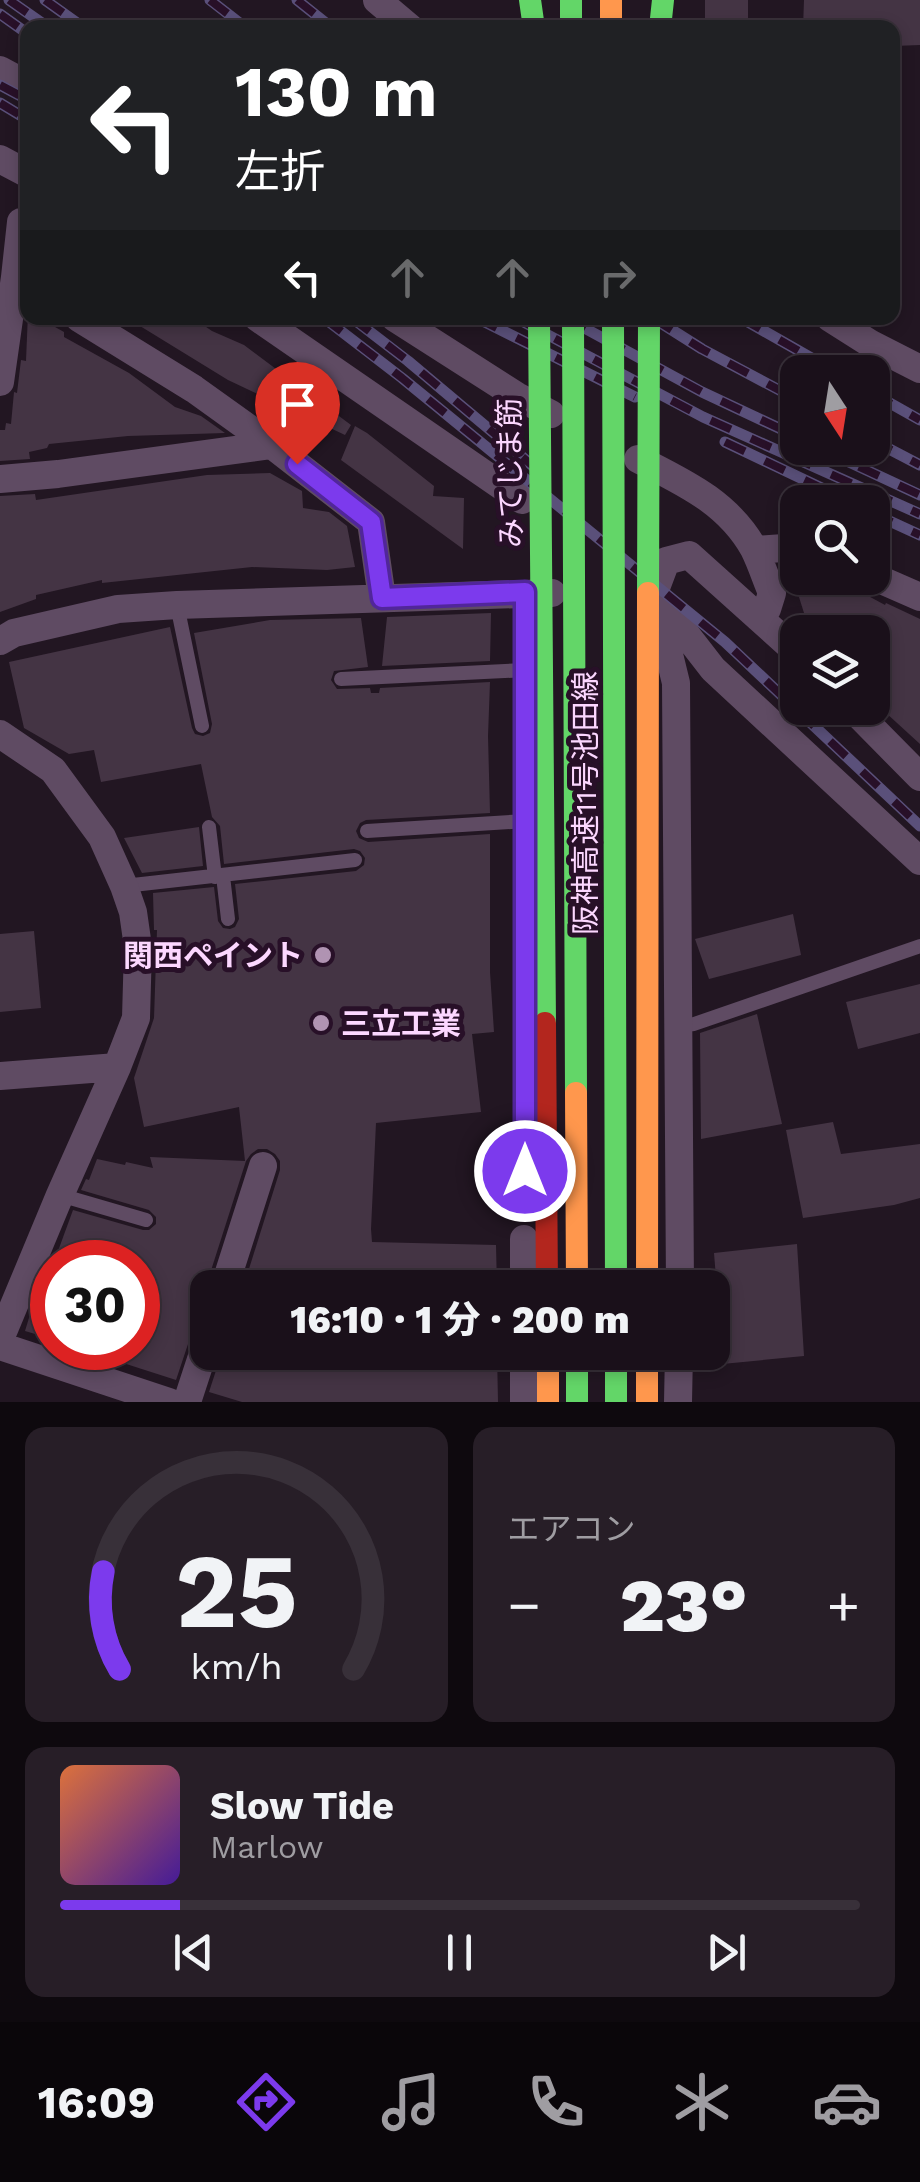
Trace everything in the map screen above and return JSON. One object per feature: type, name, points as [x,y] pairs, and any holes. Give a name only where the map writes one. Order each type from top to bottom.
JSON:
[{"type":"main road","name":"みてじま筋","points":[[538,325],[547,1270]]},
{"type":"main road","name":"阪神高速11号池田線","points":[[573,325],[576,1270]]},
{"type":"main road","name":"阪神高速11号池田線","points":[[613,325],[616,1270]]},
{"type":"main road","points":[[647,1270],[649,325]]},
{"type":"main road","points":[[548,1370],[548,1402]]},
{"type":"main road","points":[[577,1370],[577,1402]]},
{"type":"main road","points":[[616,1370],[616,1402]]},
{"type":"main road","points":[[647,1370],[647,1402]]},
{"type":"street","points":[[377,0],[401,20]]},
{"type":"street","points":[[0,382],[20,286]]},
{"type":"street","points":[[90,325],[194,389],[371,522],[382,598]]},
{"type":"street","points":[[268,325],[522,500]]},
{"type":"street","points":[[406,325],[517,396],[705,494],[755,550],[772,593],[759,618]]},
{"type":"street","points":[[841,325],[920,369]]},
{"type":"street","points":[[517,396],[526,670],[524,1270]]},
{"type":"street","points":[[0,478],[58,474],[272,445]]},
{"type":"street","points":[[755,550],[780,548]]},
{"type":"street","points":[[680,1270],[676,683],[654,593],[666,561],[690,555],[780,637]]},
{"type":"street","points":[[890,584],[920,597]]},
{"type":"street","points":[[0,641],[14,634],[118,609],[177,604],[525,592],[654,593]]},
{"type":"street","points":[[654,593],[713,670],[920,861]]},
{"type":"street","points":[[676,683],[713,670]]},
{"type":"street","points":[[869,725],[920,776]]},
{"type":"street","points":[[0,734],[52,770],[102,837],[133,912],[138,947],[136,1018],[0,1342],[169,1402]]},
{"type":"street","points":[[0,1076],[117,1067]]},
{"type":"street","points":[[230,1270],[263,1166]]},
{"type":"street","points":[[187,1402],[198,1370]]},
{"type":"street","points":[[524,1370],[524,1402]]},
{"type":"street","points":[[678,1402],[679,1370]]},
{"type":"lane","points":[[177,604],[202,726]]},
{"type":"lane","points":[[341,679],[526,670]]},
{"type":"lane","points":[[367,831],[526,821]]},
{"type":"lane","points":[[210,827],[228,919]]},
{"type":"lane","points":[[124,886],[355,860]]},
{"type":"lane","points":[[678,1026],[694,1024],[920,946]]},
{"type":"lane","points":[[60,1195],[146,1220]]},
{"type":"building","points":[[705,0],[748,0],[748,20],[705,20]]},
{"type":"building","points":[[804,0],[920,0],[920,45],[900,46],[900,20],[803,20]]},
{"type":"building","points":[[28,325],[52,325],[64,332],[64,337],[129,373],[175,407],[201,416],[225,433],[128,436],[49,444],[29,452],[30,459],[0,461],[0,430],[5,430],[6,423],[11,424],[21,360],[26,361]]},
{"type":"building","points":[[138,325],[203,325],[244,345],[351,425],[345,435],[228,380]]},
{"type":"building","points":[[355,426],[434,486],[433,496],[464,498],[463,549],[341,460]]},
{"type":"building","points":[[270,473],[302,491],[303,508],[329,512],[347,526],[355,567],[252,567],[102,580],[36,595],[36,599],[0,612],[0,496],[35,494],[36,500],[207,475]]},
{"type":"building","points":[[798,595],[866,595],[920,619],[920,744],[890,717],[890,615],[805,615]]},
{"type":"building","points":[[491,613],[490,661],[382,666],[387,617]]},
{"type":"building","points":[[361,618],[368,667],[334,671],[331,680],[337,689],[370,688],[371,693],[379,693],[380,688],[490,682],[490,813],[366,820],[356,831],[359,838],[368,842],[490,834],[494,1032],[472,1034],[481,1112],[376,1123],[371,1229],[372,1242],[496,1245],[497,1270],[249,1270],[280,1170],[275,1154],[258,1149],[246,1161],[211,1270],[190,1270],[190,1338],[176,1380],[145,1370],[160,1370],[160,1240],[62,1240],[73,1210],[143,1230],[156,1224],[156,1217],[149,1210],[81,1190],[97,1159],[153,1168],[150,1157],[245,1161],[239,1107],[144,1127],[134,1078],[154,1018],[157,930],[153,893],[214,887],[218,921],[223,928],[230,929],[239,919],[235,884],[356,871],[364,865],[365,858],[354,849],[224,864],[220,826],[212,817],[201,764],[101,782],[94,750],[69,754],[24,728],[9,662],[170,627],[192,728],[195,734],[203,736],[210,733],[212,724],[194,633],[270,620]]},
{"type":"building","points":[[199,827],[203,866],[142,873],[124,838]]},
{"type":"building","points":[[793,914],[801,955],[709,979],[695,939]]},
{"type":"building","points":[[34,931],[41,1008],[0,1012],[0,934]]},
{"type":"building","points":[[920,984],[920,1033],[858,1049],[846,1002]]},
{"type":"building","points":[[757,1014],[782,1124],[701,1139],[700,1033]]},
{"type":"building","points":[[833,1122],[841,1154],[920,1144],[920,1198],[803,1218],[786,1130]]},
{"type":"building","points":[[797,1244],[804,1356],[730,1363],[730,1270],[715,1270],[714,1253]]},
{"type":"building","points":[[216,1370],[497,1370],[498,1402],[242,1402],[209,1392]]},
{"type":"railway","points":[[9,0],[38,20]]},
{"type":"railway","points":[[45,0],[73,20]]},
{"type":"railway","points":[[210,0],[236,20]]},
{"type":"railway","points":[[297,0],[322,20]]},
{"type":"railway","points":[[0,14],[20,28]]},
{"type":"railway","points":[[0,85],[20,96]]},
{"type":"railway","points":[[0,103],[20,115]]},
{"type":"railway","points":[[333,325],[725,642],[920,826]]},
{"type":"railway","points":[[361,325],[533,466]]},
{"type":"railway","points":[[491,325],[635,397]]},
{"type":"railway","points":[[529,325],[703,417],[920,514]]},
{"type":"railway","points":[[579,325],[702,392],[780,429]]},
{"type":"railway","points":[[664,325],[780,390]]},
{"type":"railway","points":[[753,325],[806,355]]},
{"type":"railway","points":[[890,403],[920,420]]},
{"type":"railway","points":[[725,442],[815,485]]},
{"type":"railway","points":[[890,449],[920,465]]},
{"type":"railway","points":[[856,465],[920,495]]},
{"type":"railway","points":[[890,521],[920,535]]},
{"type":"traffic: fast","points":[[530,0],[533,20]]},
{"type":"traffic: fast","points":[[571,0],[571,20]]},
{"type":"traffic: fast","points":[[661,20],[663,0]]},
{"type":"traffic: fast","points":[[539,325],[545,1023]]},
{"type":"traffic: fast","points":[[573,325],[576,1093]]},
{"type":"traffic: fast","points":[[613,325],[616,1270]]},
{"type":"traffic: fast","points":[[648,593],[649,325]]},
{"type":"traffic: fast","points":[[577,1370],[577,1402]]},
{"type":"traffic: fast","points":[[616,1370],[616,1402]]},
{"type":"traffic: slow","points":[[611,0],[611,20]]},
{"type":"traffic: slow","points":[[647,1270],[648,593]]},
{"type":"traffic: slow","points":[[576,1093],[577,1270]]},
{"type":"traffic: slow","points":[[548,1370],[548,1402]]},
{"type":"traffic: slow","points":[[647,1370],[647,1402]]},
{"type":"traffic: jam","points":[[545,1023],[547,1270]]},
{"type":"place","name":"関西ペイント","points":[[323,955]]},
{"type":"place","name":"三立工業","points":[[321,1023]]},
{"type":"route","points":[[297,464],[371,522],[382,598],[525,592],[525,1171]]}]
